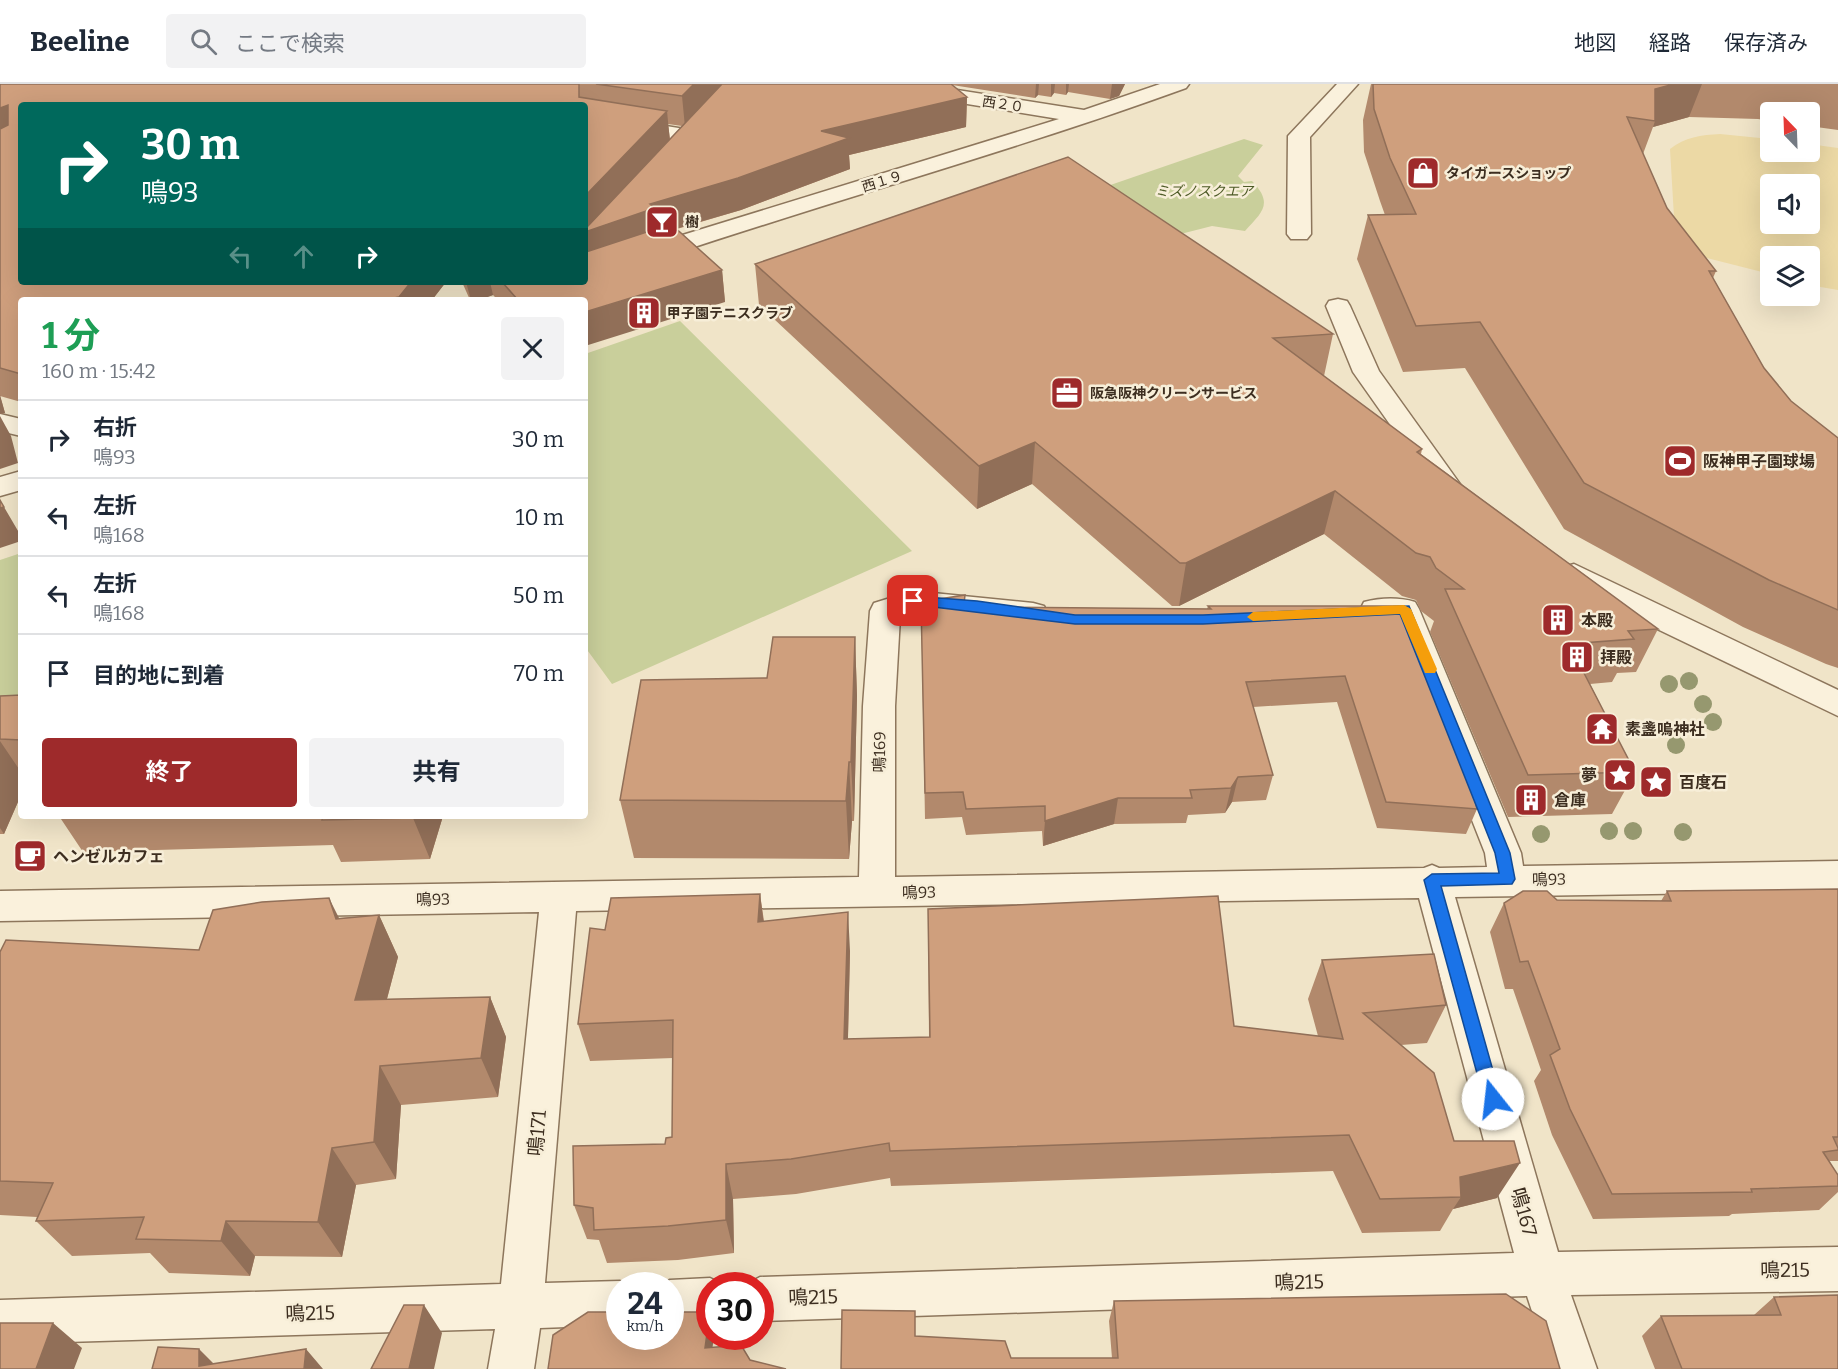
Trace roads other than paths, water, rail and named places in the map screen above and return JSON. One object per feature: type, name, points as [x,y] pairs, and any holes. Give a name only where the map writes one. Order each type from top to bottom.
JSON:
[{"type":"street","name":"西２０","points":[[881,84],[1089,118]]},
{"type":"street","name":"西１９","points":[[588,275],[733,226],[1089,118],[1179,84]]},
{"type":"street","points":[[1299,234],[1299,136],[1348,84]]},
{"type":"street","points":[[588,119],[691,136]]},
{"type":"street","points":[[676,152],[707,119]]},
{"type":"street","points":[[1338,306],[1366,372],[1466,511],[1476,517]]},
{"type":"street","points":[[0,422],[18,427]]},
{"type":"street","points":[[0,488],[18,481]]},
{"type":"street","points":[[1554,562],[1612,595],[1838,704]]},
{"type":"street","name":"鳴169","points":[[877,893],[879,706],[885,611],[913,601],[977,606],[1064,618]]},
{"type":"street","points":[[1345,612],[1404,609],[1503,853],[1507,879]]},
{"type":"street","name":"鳴93","points":[[0,906],[877,893],[1432,880],[1838,876]]},
{"type":"street","name":"鳴167","points":[[1432,880],[1542,1274],[1574,1369]]},
{"type":"street","name":"鳴171","points":[[511,1369],[521,1306],[559,896]]},
{"type":"street","name":"鳴215","points":[[774,1299],[1542,1274],[1838,1269]]},
{"type":"street","name":"鳴215","points":[[0,1322],[606,1303]]},
{"type":"place","name":"タイガースショップ","points":[[1423,173]]},
{"type":"place","name":"樹","points":[[662,222]]},
{"type":"place","name":"甲子園テニスクラブ","points":[[644,313]]},
{"type":"place","name":"阪急阪神クリーンサービス","points":[[1067,393]]},
{"type":"place","name":"阪神甲子園球場","points":[[1680,461]]},
{"type":"place","name":"本殿","points":[[1558,620]]},
{"type":"place","name":"拝殿","points":[[1577,657]]},
{"type":"place","name":"素盞嗚神社","points":[[1602,729]]},
{"type":"place","name":"夢","points":[[1620,775]]},
{"type":"place","name":"百度石","points":[[1656,782]]},
{"type":"place","name":"倉庫","points":[[1531,800]]},
{"type":"place","name":"ヘンゼルカフェ","points":[[30,856]]},
{"type":"park label","name":"ミズノスクエア","points":[[1204,191]]}]
